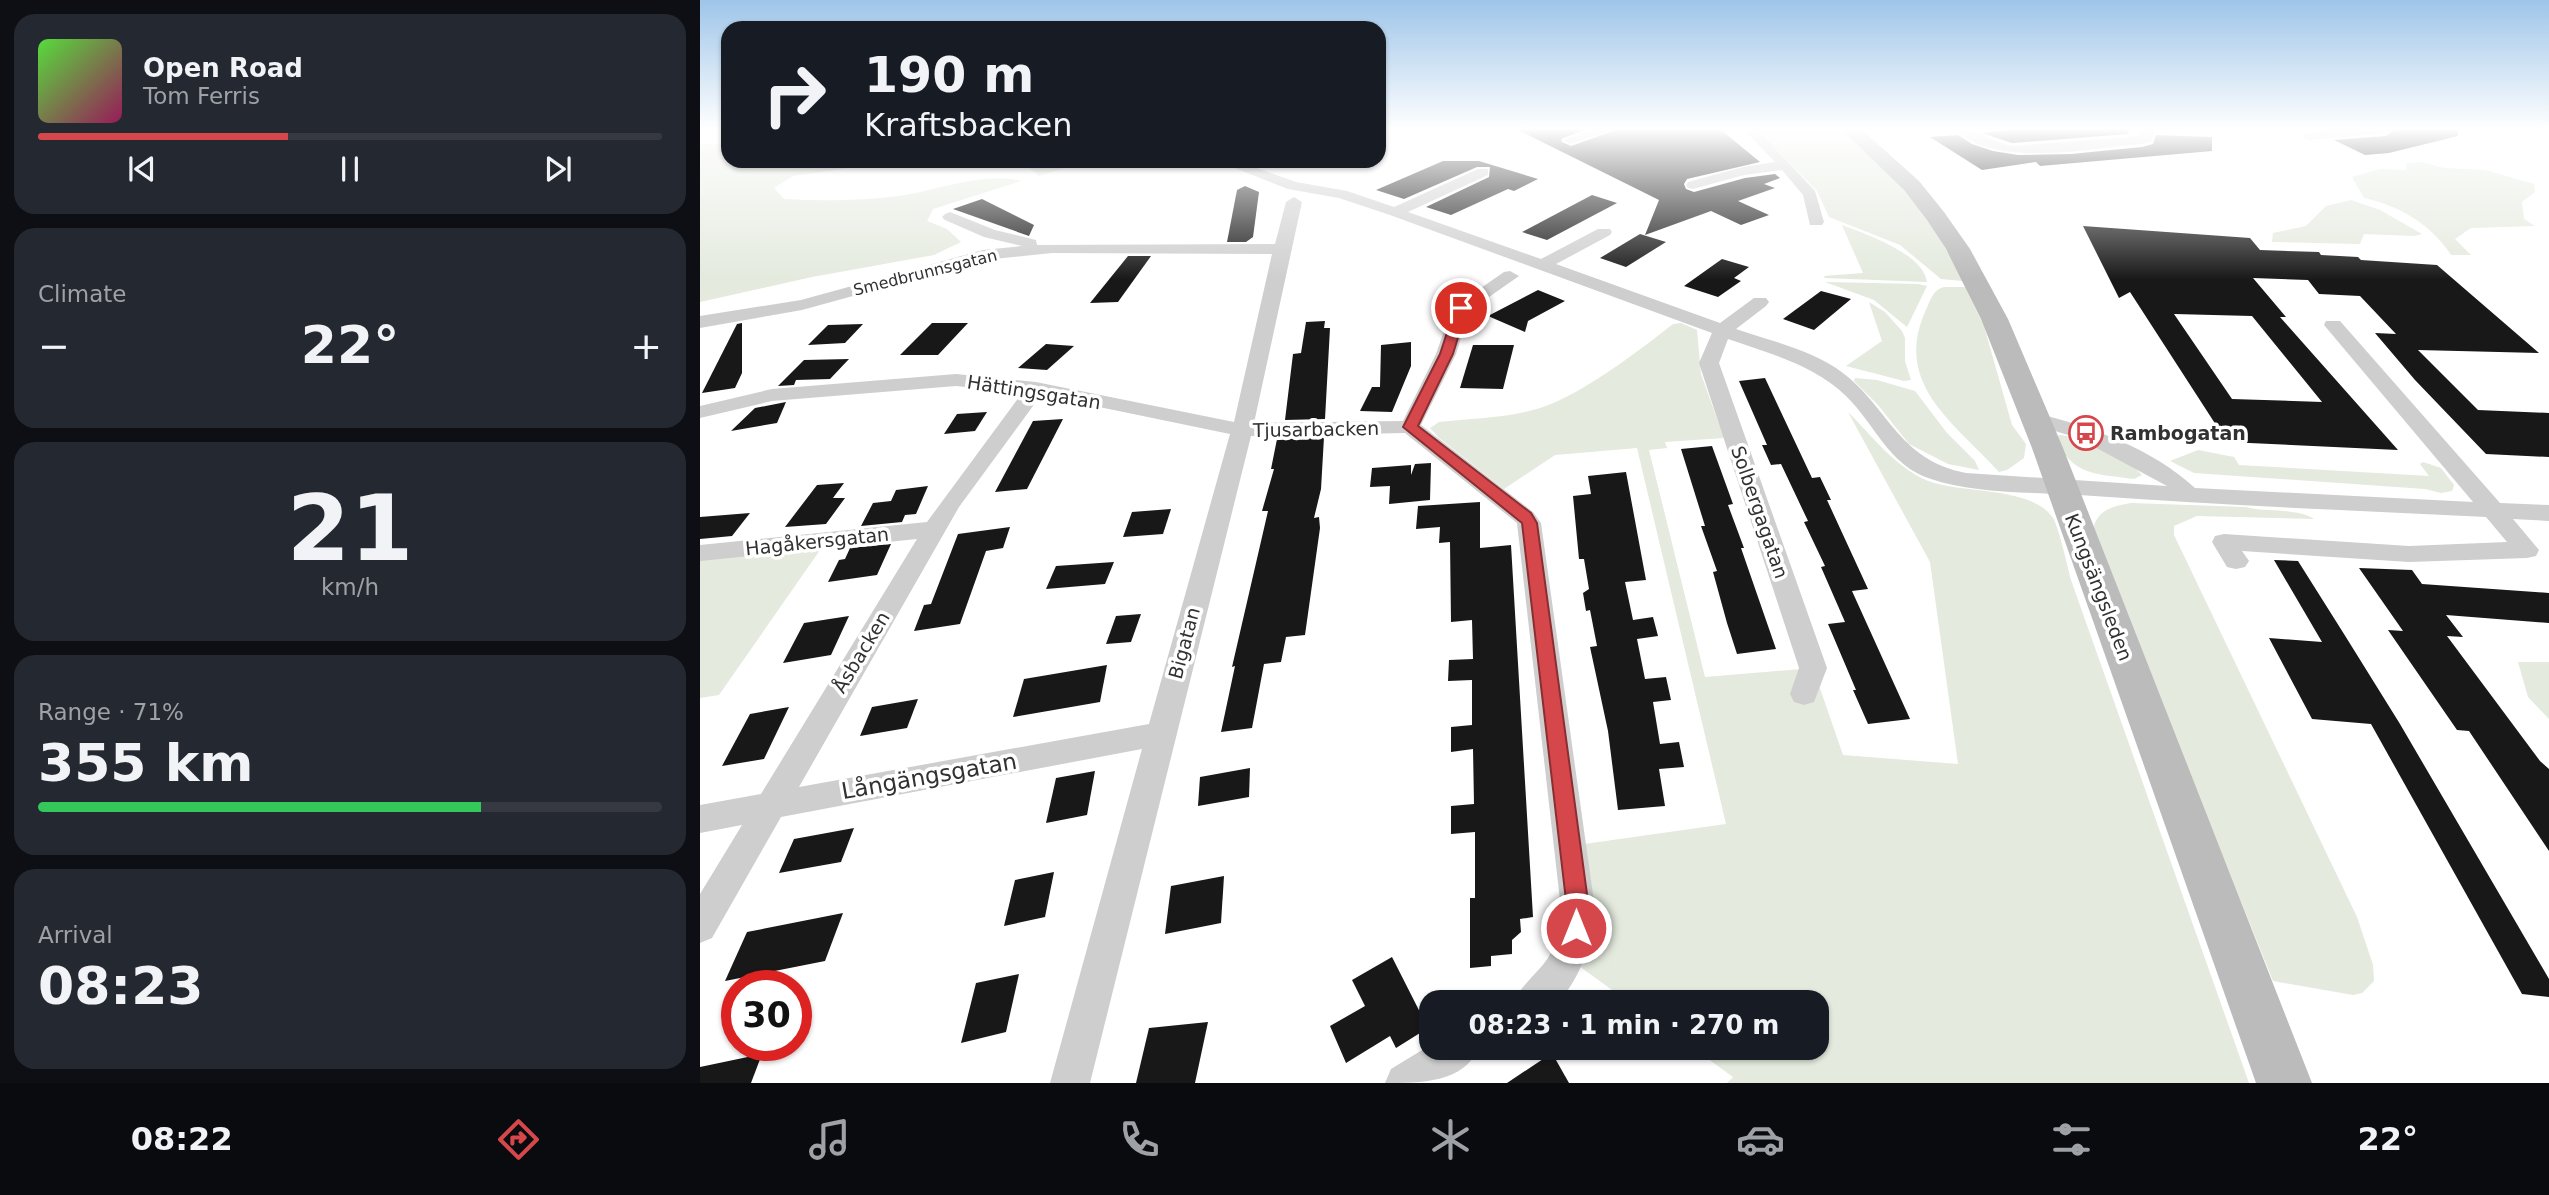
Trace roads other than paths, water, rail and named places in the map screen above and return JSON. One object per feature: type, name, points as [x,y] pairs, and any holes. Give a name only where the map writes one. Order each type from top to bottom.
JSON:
[{"type":"main road","name":"Kungsängsleden","points":[[1908,180],[1939,217],[1970,265],[1992,309],[2036,419],[2284,1083]]},
{"type":"street","points":[[1275,180],[1293,186],[1342,194],[1395,212],[1827,371],[1854,392],[1886,435],[1913,461],[1937,474],[1966,480],[2062,488],[2549,513]]},
{"type":"street","points":[[1395,212],[1466,180]]},
{"type":"street","points":[[1693,185],[1712,180]]},
{"type":"street","points":[[1798,180],[1810,194],[1816,222]]},
{"type":"street","name":"Bigatan","points":[[1070,1083],[1159,734],[1242,430],[1280,249],[1294,202]]},
{"type":"street","points":[[950,217],[990,234],[1052,248]]},
{"type":"street","points":[[1540,266],[1604,232]]},
{"type":"street","name":"Smedbrunnsgatan","points":[[700,322],[802,305],[982,255],[1052,248],[1280,249]]},
{"type":"street","points":[[1510,276],[1461,308],[1447,354],[1410,427],[1525,517],[1529,523],[1578,909],[1574,947],[1543,990]]},
{"type":"street","points":[[1721,331],[1759,302]]},
{"type":"street","points":[[2236,561],[2224,542],[2409,554],[2527,550],[2333,325]]},
{"type":"street","name":"Solbergagatan","points":[[1721,331],[1711,349],[1709,363],[1813,668],[1804,694]]},
{"type":"street","name":"Hättingsgatan","points":[[700,412],[772,395],[956,380],[1036,388],[1242,430]]},
{"type":"street","name":"Åsbacken","points":[[700,926],[949,505],[1036,388]]},
{"type":"street","points":[[2036,419],[2086,433],[2169,476],[2189,495]]},
{"type":"street","name":"Tjusarbacken","points":[[1242,430],[1410,427]]},
{"type":"street","name":"Hagåkersgatan","points":[[700,553],[935,529]]},
{"type":"street","name":"Långängsgatan","points":[[700,819],[1159,734]]},
{"type":"street","points":[[1405,1083],[1441,1060]]},
{"type":"place","name":"Rambogatan","points":[[2086,433]]}]
